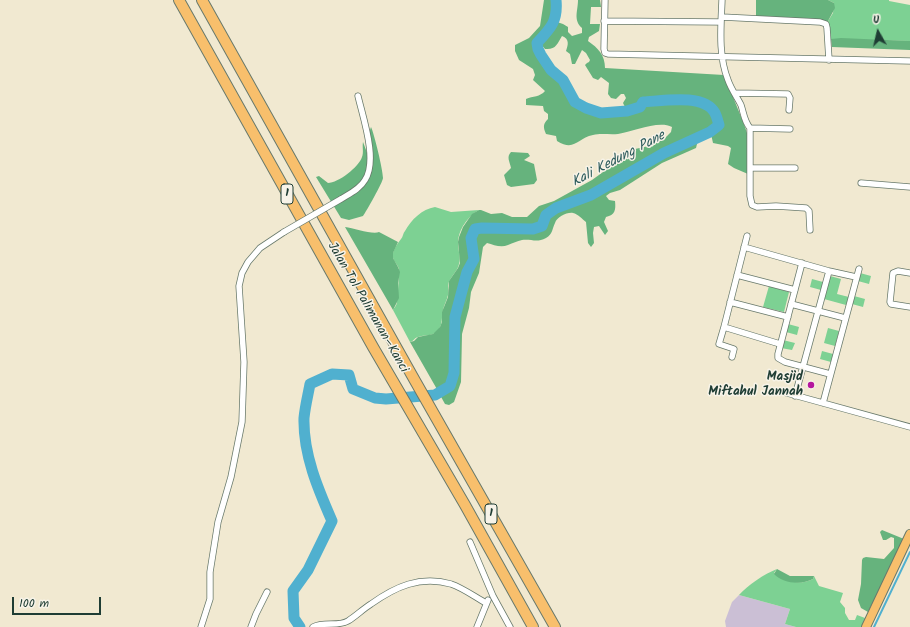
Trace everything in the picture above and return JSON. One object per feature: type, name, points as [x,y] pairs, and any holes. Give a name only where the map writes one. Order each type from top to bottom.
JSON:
[{"type":"highway","name":"Jalan Tol Palimanan–Kanci","points":[[179,0],[396,387],[465,505],[533,627]]},
{"type":"highway","name":"Jalan Tol Palimanan–Kanci","points":[[202,0],[426,401],[555,627]]},
{"type":"main road","points":[[866,627],[910,534]]},
{"type":"street","points":[[605,0],[604,49],[605,53],[608,54],[910,61]]},
{"type":"street","points":[[722,0],[722,57],[728,82],[735,93],[745,121],[750,128],[750,196],[752,205],[757,207],[776,206],[806,208],[809,211],[810,230]]},
{"type":"street","points":[[604,21],[721,20],[820,22],[826,24],[827,28],[829,60]]},
{"type":"street","points":[[735,93],[788,94],[790,98],[789,110]]},
{"type":"street","points":[[201,627],[210,599],[210,572],[218,522],[231,477],[242,422],[244,362],[239,286],[242,273],[248,262],[260,248],[284,232],[356,190],[365,182],[369,171],[370,158],[358,96]]},
{"type":"street","points":[[750,128],[790,128]]},
{"type":"street","points":[[750,168],[795,168]]},
{"type":"street","points":[[861,183],[910,187]]},
{"type":"street","points":[[732,357],[734,349],[719,344],[747,236]]},
{"type":"street","points":[[744,247],[856,277]]},
{"type":"street","points":[[802,263],[780,344],[778,358],[803,368],[830,374]]},
{"type":"street","points":[[823,403],[859,269]]},
{"type":"street","points":[[795,396],[829,270]]},
{"type":"street","points":[[910,273],[898,271],[893,273],[890,302],[891,304],[910,307]]},
{"type":"street","points":[[737,275],[795,290]]},
{"type":"street","points":[[730,302],[788,317]]},
{"type":"street","points":[[791,304],[845,318]]},
{"type":"street","points":[[724,327],[780,344]]},
{"type":"street","points":[[783,392],[910,427]]},
{"type":"street","points":[[470,542],[493,596],[510,627]]},
{"type":"street","points":[[313,627],[319,624],[347,622],[370,604],[395,589],[405,585],[426,581],[452,585],[486,602]]},
{"type":"street","points":[[251,627],[267,592]]},
{"type":"street","points":[[477,627],[486,602],[493,596]]},
{"type":"shaded area","points":[[739,595],[790,609],[785,624],[796,627],[726,627],[725,621],[732,602]]},
{"type":"green space","points":[[544,0],[554,0],[554,14],[548,27],[535,42],[535,50],[550,72],[561,81],[573,104],[600,116],[627,113],[641,109],[644,104],[689,102],[698,104],[712,113],[716,125],[709,130],[663,151],[590,193],[555,206],[544,213],[540,224],[533,227],[473,227],[469,238],[471,258],[465,272],[453,317],[452,372],[448,384],[438,391],[410,342],[414,341],[418,337],[433,334],[440,327],[442,322],[442,312],[448,297],[449,281],[460,263],[459,237],[463,227],[472,214],[481,210],[491,214],[502,213],[512,217],[527,217],[539,206],[554,201],[592,180],[635,149],[649,146],[664,139],[671,132],[672,127],[660,125],[618,134],[593,135],[572,145],[563,144],[557,141],[556,136],[546,134],[544,126],[548,119],[548,114],[544,111],[543,106],[526,105],[526,99],[539,95],[545,91],[533,80],[535,75],[533,69],[519,60],[515,51],[515,45],[529,38],[540,26]]},
{"type":"green space","points":[[578,0],[600,0],[601,7],[591,7],[590,24],[600,24],[599,31],[589,37],[588,41],[600,52],[604,59],[605,68],[724,75],[749,139],[748,174],[728,164],[731,148],[713,143],[711,134],[722,126],[716,111],[710,105],[692,98],[642,99],[638,105],[626,109],[623,103],[626,98],[624,94],[621,94],[616,99],[611,98],[608,94],[609,83],[601,77],[598,80],[593,78],[585,65],[590,60],[586,53],[582,50],[575,64],[572,64],[570,54],[566,51],[568,42],[565,37],[562,36],[552,49],[545,49],[540,43],[557,22],[568,27],[568,32],[572,36],[582,33],[582,28],[577,19]]},
{"type":"green space","points":[[756,0],[828,0],[834,3],[835,8],[828,21],[756,18]]},
{"type":"green space","points":[[828,0],[889,0],[910,5],[910,41],[831,39],[828,21],[833,13],[834,3]]},
{"type":"green space","points":[[841,38],[910,41],[910,50],[832,47],[831,39]]},
{"type":"green space","points":[[371,127],[380,160],[383,178],[363,216],[349,220],[341,218],[316,177],[319,176],[328,183],[348,174],[357,165],[363,155],[363,142],[372,166],[373,161],[369,136]]},
{"type":"green space","points":[[698,140],[696,148],[662,163],[620,190],[606,196],[609,200],[615,201],[615,209],[611,215],[606,217],[604,222],[608,231],[605,235],[599,226],[594,227],[594,243],[591,247],[588,243],[586,222],[577,214],[568,213],[562,215],[558,219],[550,235],[546,238],[537,241],[522,240],[505,246],[487,243],[483,247],[479,273],[471,292],[469,308],[462,334],[461,382],[454,402],[449,405],[445,404],[440,395],[452,387],[456,373],[457,318],[470,273],[476,259],[474,239],[476,231],[533,231],[544,228],[548,216],[557,210],[592,197],[665,155]]},
{"type":"green space","points":[[511,152],[528,153],[530,156],[524,160],[534,164],[537,180],[534,184],[511,187],[507,185],[504,175],[511,168],[509,158]]},
{"type":"green space","points":[[435,207],[451,212],[479,210],[464,224],[458,238],[460,262],[457,270],[451,277],[448,286],[448,294],[439,329],[433,334],[420,336],[410,342],[393,310],[397,304],[399,269],[393,253],[410,223],[421,213]]},
{"type":"green space","points":[[345,227],[368,232],[379,232],[398,242],[393,253],[393,258],[400,272],[398,283],[399,298],[393,310]]},
{"type":"green space","points":[[860,273],[871,276],[869,284],[858,281]]},
{"type":"green space","points":[[830,276],[841,279],[837,294],[849,297],[846,305],[824,299]]},
{"type":"green space","points":[[812,279],[823,282],[821,290],[810,287]]},
{"type":"green space","points":[[769,286],[789,292],[784,312],[763,307]]},
{"type":"green space","points":[[854,296],[865,299],[863,307],[852,304]]},
{"type":"green space","points":[[788,324],[799,327],[797,335],[786,332]]},
{"type":"green space","points":[[828,328],[839,331],[835,346],[824,343]]},
{"type":"green space","points":[[783,340],[795,343],[792,350],[781,348]]},
{"type":"green space","points":[[822,351],[833,354],[831,362],[820,359]]},
{"type":"green space","points":[[882,530],[904,539],[868,612],[861,608],[858,600],[861,584],[862,560],[866,557],[884,559],[894,548],[894,538],[891,537],[883,540],[880,532]]},
{"type":"green space","points":[[777,569],[774,573],[793,582],[808,581],[813,579],[814,576],[819,586],[843,593],[840,602],[845,608],[845,613],[849,620],[855,620],[857,615],[865,618],[861,627],[796,627],[785,624],[790,609],[739,595],[756,580]]},
{"type":"green space","points":[[777,569],[790,576],[814,576],[813,579],[809,581],[798,583],[787,582],[774,574]]},
{"type":"waterway","name":"Kali Kedung Pane","points":[[300,627],[294,618],[293,591],[308,570],[332,521],[312,471],[306,445],[304,418],[310,384],[332,374],[349,375],[353,389],[375,398],[386,399],[435,395],[450,386],[454,373],[455,317],[467,272],[474,259],[471,238],[475,229],[533,229],[542,226],[546,215],[556,208],[591,195],[664,153],[710,132],[719,125],[715,113],[710,107],[692,100],[643,102],[640,107],[627,111],[601,113],[586,108],[575,102],[563,80],[551,70],[538,49],[537,43],[550,28],[555,19],[556,0]]},
{"type":"waterway","points":[[874,627],[910,552]]},
{"type":"place","name":"Masjid Miftahul Jannah","points":[[811,385]]}]
